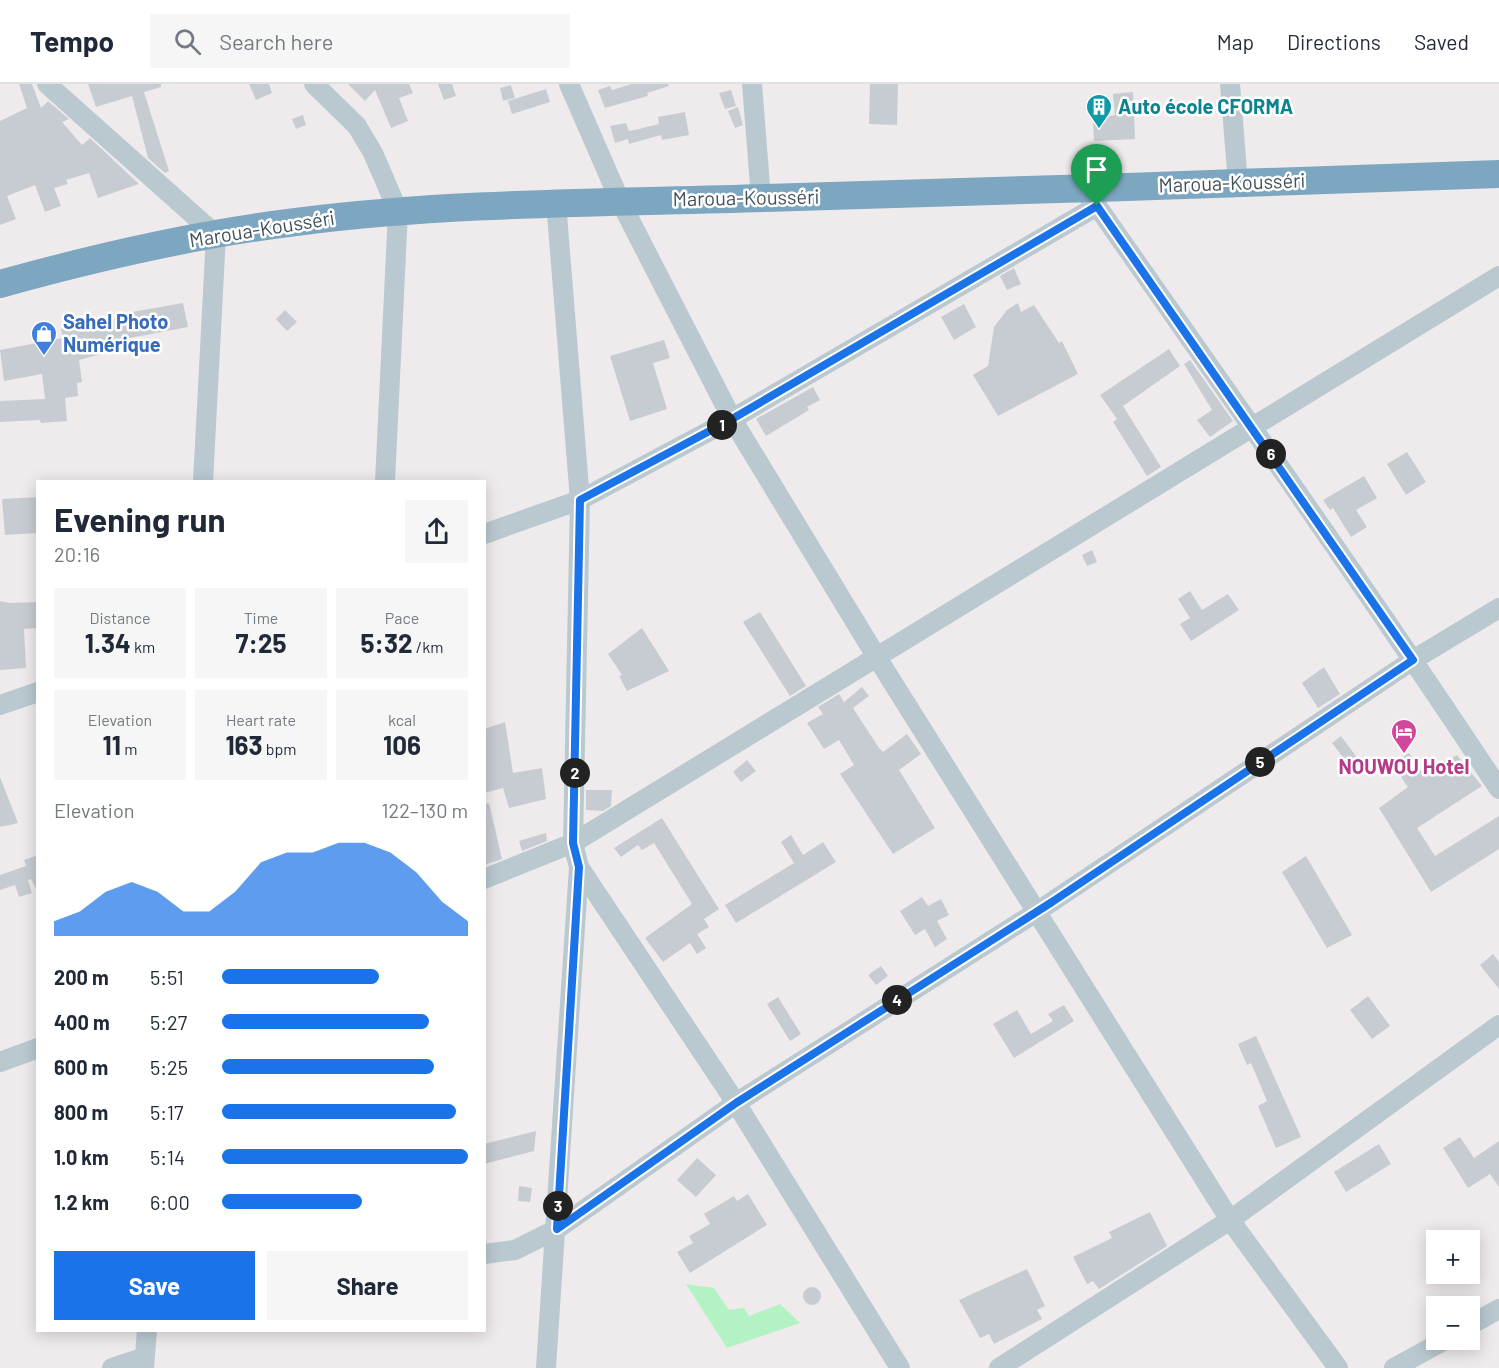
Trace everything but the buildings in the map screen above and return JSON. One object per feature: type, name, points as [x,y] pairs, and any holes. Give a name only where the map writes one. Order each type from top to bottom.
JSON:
[{"type":"highway","name":"Maroua-Kousséri","points":[[2,281],[140,249],[216,235],[295,222],[398,211],[556,202],[1089,196],[1238,184],[1499,174]]},
{"type":"street","points":[[47,84],[216,235],[203,480]]},
{"type":"street","points":[[314,84],[357,126],[374,153],[398,211],[385,480]]},
{"type":"street","points":[[569,84],[620,201],[732,419],[876,656],[1230,1220],[1338,1368]]},
{"type":"street","points":[[752,84],[761,198]]},
{"type":"street","points":[[1230,84],[1238,184]]},
{"type":"street","points":[[486,533],[580,500],[732,419],[1089,196],[1252,426],[1499,789]]},
{"type":"street","points":[[546,1368],[557,1229],[579,867],[573,843],[580,500],[556,202]]},
{"type":"street","points":[[486,878],[573,843],[1499,276]]},
{"type":"street","points":[[486,1254],[515,1250],[557,1229],[736,1103],[1038,911],[1413,660],[1499,608]]},
{"type":"street","points":[[0,705],[36,693]]},
{"type":"street","points":[[579,867],[736,1103],[900,1368]]},
{"type":"street","points":[[999,1368],[1230,1220],[1499,1025]]},
{"type":"street","points":[[0,1062],[36,1049]]},
{"type":"street","points":[[1480,1319],[1499,1309]]},
{"type":"street","points":[[112,1368],[144,1362],[147,1332]]},
{"type":"street","points":[[1394,1368],[1426,1350]]},
{"type":"green space","points":[[686,1284],[714,1288],[729,1310],[744,1308],[749,1316],[780,1304],[800,1323],[727,1348]]},
{"type":"place","name":"Auto école CFORMA","points":[[1099,130]]},
{"type":"place","name":"Sahel Photo Numérique","points":[[44,357]]},
{"type":"place","name":"NOUWOU Hotel","points":[[1404,755]]},
{"type":"route","points":[[1097,206],[1413,660],[1052,902],[736,1103],[557,1229],[579,867],[573,843],[580,500],[732,419],[1097,206]]}]
